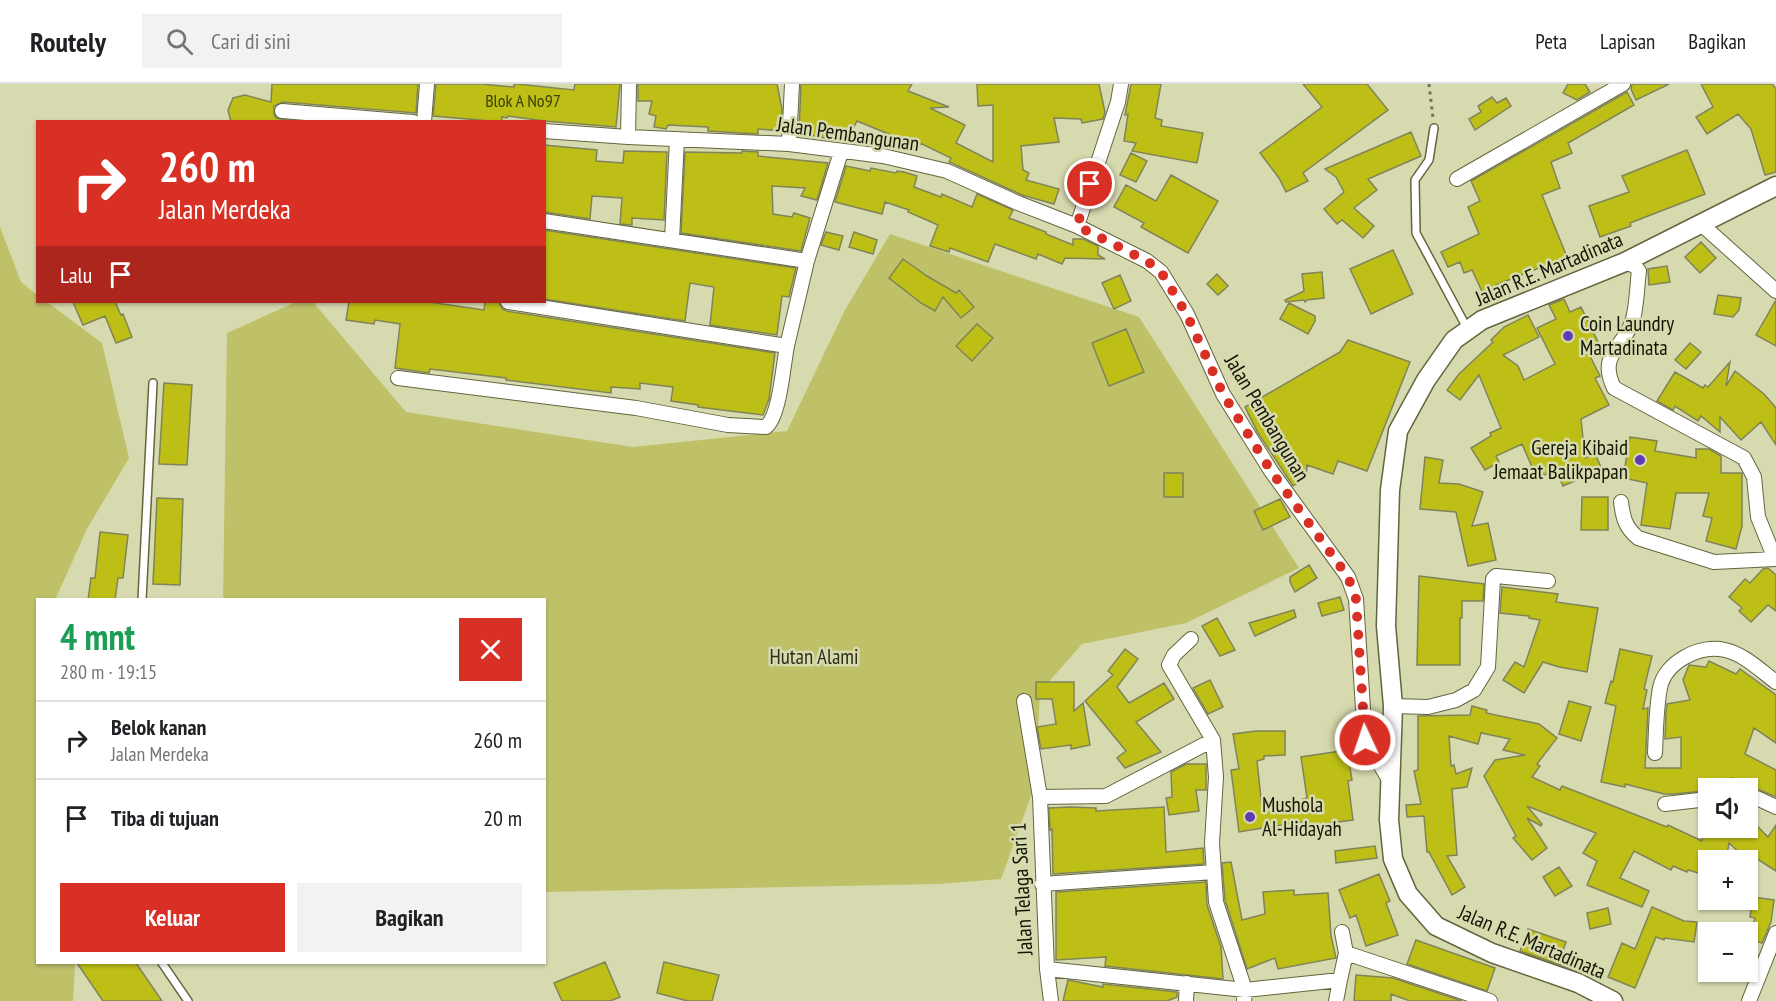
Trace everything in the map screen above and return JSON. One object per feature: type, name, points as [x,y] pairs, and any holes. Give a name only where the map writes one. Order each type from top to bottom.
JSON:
[{"type":"street","points":[[424,120],[427,84]]},
{"type":"street","points":[[628,137],[629,84]]},
{"type":"street","points":[[789,144],[792,84]]},
{"type":"street","points":[[1077,226],[1118,102],[1121,84]]},
{"type":"street","points":[[1457,178],[1623,84]]},
{"type":"street","points":[[282,111],[389,120]]},
{"type":"street","name":"Jalan Pembangunan","points":[[546,131],[789,144],[883,156],[947,171],[1018,203],[1077,226],[1147,261],[1161,272],[1187,315],[1223,394],[1271,471],[1348,577],[1356,599],[1365,740],[1390,781]]},
{"type":"street","points":[[672,240],[677,139]]},
{"type":"street","points":[[398,378],[636,408],[728,425],[766,427],[771,422],[776,409],[787,346],[807,261],[841,152]]},
{"type":"street","name":"Jalan R.E. Martadinata","points":[[1613,1001],[1578,982],[1492,953],[1436,926],[1408,894],[1393,859],[1389,820],[1393,706],[1386,626],[1390,490],[1398,431],[1426,380],[1454,340],[1482,320],[1625,262],[1776,186]]},
{"type":"street","points":[[546,221],[807,261]]},
{"type":"street","points":[[1700,223],[1776,291]]},
{"type":"street","points":[[1621,502],[1623,518],[1630,531],[1638,538],[1714,562],[1776,560],[1758,517],[1754,477],[1744,458],[1614,388],[1608,374],[1609,361],[1632,321],[1639,271],[1635,266],[1625,262]]},
{"type":"street","points":[[514,303],[787,346]]},
{"type":"street","points":[[1393,706],[1428,707],[1456,700],[1474,690],[1488,667],[1493,579],[1496,576],[1548,581]]},
{"type":"street","points":[[1191,639],[1170,659],[1169,665],[1214,740],[1216,777],[1212,843],[1216,902],[1245,995]]},
{"type":"street","points":[[1655,753],[1660,688],[1664,676],[1679,660],[1692,654],[1714,649],[1726,650],[1740,656],[1776,682]]},
{"type":"street","points":[[1024,701],[1040,797]]},
{"type":"street","name":"Jalan Telaga Sari 1","points":[[1214,740],[1114,793],[1101,797],[1040,797],[1047,969],[1186,983],[1245,995],[1340,980]]},
{"type":"street","points":[[1758,799],[1776,807]]},
{"type":"street","points":[[1665,804],[1698,800]]},
{"type":"street","points":[[1042,884],[1214,872]]},
{"type":"street","points":[[1336,1001],[1346,953],[1342,932]]},
{"type":"street","points":[[1749,1001],[1776,933]]},
{"type":"street","points":[[1346,953],[1490,1001]]},
{"type":"street","points":[[1047,969],[1051,1001]]},
{"type":"street","points":[[1186,983],[1186,1001]]},
{"type":"lane","points":[[1434,128],[1430,160],[1415,180],[1416,233],[1468,330]]},
{"type":"lane","points":[[142,598],[153,383]]},
{"type":"lane","points":[[163,964],[188,1001]]},
{"type":"path","points":[[1429,84],[1434,128]]},
{"type":"green space","points":[[0,227],[21,282],[36,294],[36,303],[48,303],[102,343],[129,458],[87,529],[56,598],[36,598],[36,964],[75,964],[73,1001],[0,1001]]},
{"type":"green space","name":"Hutan Alami","points":[[890,234],[1139,317],[1299,568],[1186,623],[1082,644],[1040,692],[1035,785],[1001,879],[938,884],[546,892],[546,598],[223,598],[227,333],[294,303],[314,303],[406,412],[633,447],[787,431],[845,310]]},
{"type":"building","points":[[272,84],[418,84],[416,113],[283,102],[274,106],[274,114],[276,118],[288,120],[230,120],[228,110],[233,98],[245,95],[271,102]]},
{"type":"building","points":[[436,84],[514,87],[514,84],[517,84],[574,90],[575,84],[620,84],[616,127],[508,116],[507,118],[502,117],[502,120],[479,120],[433,116]]},
{"type":"building","points":[[638,84],[777,84],[782,109],[781,131],[758,129],[758,134],[708,131],[708,127],[668,125],[666,129],[654,127],[656,116],[649,114],[652,101],[638,101]]},
{"type":"building","points":[[801,84],[912,84],[908,91],[949,107],[930,108],[965,125],[956,143],[993,162],[993,105],[978,106],[977,84],[1099,84],[1105,112],[1103,119],[1082,123],[1081,119],[1054,118],[1059,142],[1021,146],[1023,170],[1029,173],[1026,180],[1059,189],[1054,204],[1022,195],[949,162],[951,158],[920,143],[919,148],[857,121],[846,142],[799,133]]},
{"type":"building","points":[[1131,84],[1161,84],[1155,118],[1162,120],[1161,126],[1203,133],[1197,163],[1132,151],[1136,143],[1124,141],[1128,114],[1125,115]]},
{"type":"building","points":[[1303,84],[1367,84],[1388,110],[1303,173],[1308,181],[1286,192],[1279,178],[1260,153],[1322,107]]},
{"type":"building","points":[[1568,84],[1585,84],[1590,92],[1577,100],[1563,93]]},
{"type":"building","points":[[1632,84],[1669,84],[1636,100],[1631,89]]},
{"type":"building","points":[[1701,84],[1772,84],[1776,89],[1776,172],[1765,175],[1751,129],[1738,114],[1707,134],[1696,117],[1713,107]]},
{"type":"building","points":[[1627,92],[1634,105],[1568,143],[1572,153],[1551,162],[1560,188],[1542,195],[1567,257],[1496,285],[1501,295],[1487,302],[1472,270],[1464,273],[1460,262],[1448,267],[1441,252],[1479,234],[1468,207],[1480,201],[1471,181]]},
{"type":"building","points":[[1492,97],[1497,103],[1506,98],[1511,106],[1475,130],[1469,119],[1481,112],[1478,106]]},
{"type":"building","points":[[1411,132],[1421,156],[1368,179],[1377,190],[1354,208],[1374,226],[1363,238],[1342,220],[1337,224],[1324,209],[1344,192],[1336,177],[1325,169]]},
{"type":"building","points":[[546,145],[597,150],[596,161],[623,163],[624,151],[667,152],[664,220],[632,218],[632,225],[620,224],[622,198],[592,196],[590,219],[546,212]]},
{"type":"building","points":[[1687,150],[1705,194],[1600,237],[1589,206],[1629,192],[1622,176]]},
{"type":"building","points":[[742,151],[758,152],[758,156],[828,163],[817,200],[801,196],[805,188],[772,186],[773,214],[792,217],[794,213],[810,218],[801,251],[681,233],[685,152],[742,153]]},
{"type":"building","points":[[1131,153],[1147,161],[1136,182],[1120,175]]},
{"type":"building","points":[[846,166],[870,171],[871,168],[896,173],[897,171],[917,176],[914,187],[941,197],[942,194],[972,207],[977,194],[1013,210],[1009,218],[1046,232],[1046,234],[1073,245],[1073,239],[1083,239],[1098,246],[1098,255],[1105,259],[1065,258],[1062,264],[1038,254],[1036,259],[995,244],[988,262],[950,248],[949,252],[930,246],[938,225],[908,212],[909,210],[885,202],[882,214],[835,202]]},
{"type":"building","points":[[1171,175],[1218,201],[1188,253],[1141,227],[1144,223],[1114,207],[1126,185],[1156,201]]},
{"type":"building","points":[[546,230],[796,268],[789,297],[782,296],[777,335],[710,325],[714,287],[690,283],[685,321],[546,299]]},
{"type":"building","points":[[826,232],[843,236],[839,250],[821,245]]},
{"type":"building","points":[[854,232],[877,240],[873,254],[849,247]]},
{"type":"building","points":[[1701,242],[1716,258],[1700,273],[1685,257]]},
{"type":"building","points":[[1393,250],[1413,294],[1371,314],[1350,269]]},
{"type":"building","points":[[903,259],[956,293],[959,290],[974,307],[961,318],[943,297],[935,311],[921,303],[889,278]]},
{"type":"building","points":[[1667,266],[1670,282],[1649,285],[1648,269]]},
{"type":"building","points":[[1322,272],[1324,298],[1305,302],[1304,300],[1286,302],[1285,300],[1304,291],[1302,274]]},
{"type":"building","points":[[1217,274],[1228,286],[1218,295],[1207,284]]},
{"type":"building","points":[[1120,275],[1131,301],[1114,309],[1102,283]]},
{"type":"building","points":[[1718,295],[1741,298],[1739,310],[1733,317],[1714,314]]},
{"type":"building","points":[[1564,299],[1570,312],[1581,307],[1599,344],[1587,350],[1600,376],[1595,378],[1609,405],[1581,419],[1585,458],[1595,454],[1602,469],[1563,486],[1556,470],[1537,478],[1522,444],[1496,456],[1499,462],[1485,470],[1471,448],[1491,436],[1490,433],[1501,428],[1479,375],[1460,400],[1447,390],[1459,374],[1493,342],[1491,340],[1504,327],[1528,315],[1539,337],[1503,355],[1518,366],[1524,380],[1555,364],[1537,328],[1556,319],[1549,305]]},
{"type":"building","points":[[1776,300],[1776,346],[1756,335]]},
{"type":"building","points":[[73,303],[115,303],[121,315],[123,314],[132,337],[116,343],[105,316],[83,325]]},
{"type":"building","points":[[349,303],[436,303],[484,310],[485,303],[499,303],[502,309],[507,311],[775,353],[769,399],[763,415],[698,407],[698,405],[671,401],[673,387],[640,383],[640,389],[611,387],[611,393],[430,369],[429,373],[395,368],[400,324],[375,320],[374,324],[346,320]]},
{"type":"building","points":[[1289,303],[1315,316],[1315,321],[1308,334],[1280,319]]},
{"type":"building","points":[[977,324],[993,338],[972,361],[956,346]]},
{"type":"building","points":[[1126,329],[1144,372],[1109,386],[1092,343]]},
{"type":"building","points":[[1348,340],[1410,362],[1367,471],[1338,461],[1333,474],[1307,465],[1306,477],[1293,486],[1258,433],[1245,407],[1340,352]]},
{"type":"building","points":[[1690,343],[1701,352],[1686,369],[1675,360]]},
{"type":"building","points":[[1730,362],[1726,386],[1735,371],[1764,394],[1776,408],[1776,445],[1761,422],[1741,440],[1720,417],[1720,432],[1701,416],[1698,421],[1675,406],[1673,410],[1657,401],[1675,372],[1703,388],[1705,385],[1708,387]]},
{"type":"building","points":[[164,383],[192,385],[187,465],[159,464]]},
{"type":"building","points":[[1630,437],[1657,441],[1655,451],[1696,458],[1696,449],[1709,449],[1721,456],[1721,473],[1742,473],[1742,526],[1736,549],[1706,541],[1712,518],[1703,516],[1709,493],[1676,493],[1670,529],[1641,525],[1647,483],[1623,478]]},
{"type":"building","points":[[1425,457],[1443,460],[1439,483],[1459,484],[1483,492],[1472,526],[1488,523],[1496,560],[1468,566],[1456,512],[1420,509]]},
{"type":"building","points":[[1164,473],[1183,473],[1183,497],[1164,497]]},
{"type":"building","points":[[1582,497],[1608,497],[1608,530],[1581,530]]},
{"type":"building","points":[[157,498],[183,499],[180,585],[153,584]]},
{"type":"building","points":[[1280,499],[1290,517],[1263,530],[1254,511]]},
{"type":"building","points":[[100,532],[128,535],[123,578],[118,578],[115,598],[88,598],[91,578],[95,578]]},
{"type":"building","points":[[1309,565],[1317,578],[1295,592],[1290,577]]},
{"type":"building","points":[[1768,568],[1776,575],[1776,611],[1768,605],[1751,622],[1739,611],[1742,608],[1729,597],[1745,579],[1750,583],[1763,569]]},
{"type":"building","points":[[1419,576],[1484,584],[1483,601],[1462,601],[1460,665],[1417,665]]},
{"type":"building","points":[[1502,587],[1558,594],[1556,602],[1598,608],[1587,672],[1543,662],[1524,693],[1503,680],[1515,662],[1524,667],[1540,620],[1529,618],[1529,616],[1500,613]]},
{"type":"building","points":[[1340,597],[1344,610],[1322,616],[1318,603]]},
{"type":"building","points":[[1294,610],[1296,617],[1255,636],[1249,623]]},
{"type":"building","points":[[1217,618],[1235,650],[1220,656],[1202,626]]},
{"type":"building","points":[[1125,649],[1138,659],[1117,687],[1129,703],[1164,683],[1174,699],[1136,722],[1161,752],[1125,768],[1117,758],[1126,751],[1085,701],[1113,675],[1108,671]]},
{"type":"building","points":[[1620,649],[1652,656],[1644,689],[1647,690],[1643,709],[1648,708],[1645,768],[1681,768],[1681,737],[1665,739],[1666,713],[1667,704],[1690,700],[1683,680],[1689,665],[1706,667],[1709,661],[1736,674],[1740,669],[1776,695],[1776,743],[1754,728],[1745,754],[1776,770],[1776,797],[1758,789],[1758,778],[1698,778],[1698,792],[1674,794],[1664,794],[1625,784],[1625,787],[1601,782],[1616,706],[1605,703],[1611,681],[1613,682]]},
{"type":"building","points":[[1210,680],[1223,707],[1208,714],[1193,688]]},
{"type":"building","points":[[1036,682],[1074,682],[1074,711],[1083,703],[1090,745],[1071,749],[1071,745],[1041,749],[1037,727],[1056,724],[1052,699],[1036,699]]},
{"type":"building","points":[[1569,701],[1591,707],[1581,741],[1559,734]]},
{"type":"building","points":[[1472,706],[1487,710],[1486,713],[1539,724],[1557,738],[1537,764],[1540,766],[1532,777],[1560,790],[1562,786],[1667,827],[1668,825],[1702,841],[1702,838],[1758,838],[1758,827],[1768,837],[1776,825],[1776,871],[1758,859],[1758,850],[1737,850],[1729,843],[1728,850],[1698,850],[1698,873],[1688,870],[1687,872],[1673,866],[1671,870],[1634,851],[1620,878],[1649,891],[1642,907],[1587,885],[1597,861],[1583,853],[1596,833],[1527,806],[1542,824],[1541,826],[1527,818],[1547,848],[1532,860],[1513,838],[1516,836],[1484,776],[1495,760],[1525,755],[1503,750],[1510,739],[1481,733],[1478,744],[1449,736],[1451,766],[1454,765],[1456,774],[1472,768],[1467,787],[1452,789],[1457,855],[1447,856],[1465,887],[1452,895],[1427,852],[1424,816],[1407,817],[1406,805],[1421,804],[1414,771],[1418,770],[1418,716],[1470,715]]},
{"type":"building","points":[[1285,731],[1285,755],[1264,756],[1264,759],[1257,761],[1262,808],[1303,801],[1307,798],[1301,757],[1347,750],[1352,780],[1348,781],[1353,820],[1307,826],[1306,821],[1239,832],[1231,770],[1239,769],[1233,734]]},
{"type":"building","points":[[1186,764],[1206,764],[1206,790],[1196,790],[1199,811],[1169,815],[1166,798],[1172,797],[1171,772]]},
{"type":"building","points":[[1164,807],[1166,852],[1203,848],[1204,864],[1053,874],[1049,808],[1096,808],[1096,811]]},
{"type":"building","points":[[1375,846],[1377,858],[1336,863],[1335,851]]},
{"type":"building","points":[[1231,862],[1242,920],[1265,914],[1263,892],[1294,890],[1294,895],[1328,893],[1331,936],[1336,958],[1278,969],[1275,958],[1247,969],[1225,900],[1222,863]]},
{"type":"building","points":[[1559,867],[1572,886],[1555,896],[1543,877]]},
{"type":"building","points":[[1379,874],[1390,901],[1386,903],[1398,935],[1366,946],[1356,915],[1350,918],[1339,890]]},
{"type":"building","points":[[1206,882],[1207,905],[1221,947],[1223,979],[1105,966],[1106,957],[1056,960],[1056,892]]},
{"type":"building","points":[[1758,898],[1774,900],[1771,922],[1762,943],[1758,942],[1758,922],[1754,922],[1755,918],[1750,917],[1751,910],[1758,910]]},
{"type":"building","points":[[1652,907],[1684,921],[1697,922],[1694,942],[1664,938],[1664,940],[1656,937],[1635,988],[1608,977],[1622,943],[1635,949]]},
{"type":"building","points":[[1608,908],[1611,924],[1590,929],[1587,913]]},
{"type":"building","points":[[1528,929],[1566,942],[1561,956],[1584,962],[1581,972],[1520,951]]},
{"type":"building","points":[[1416,940],[1495,968],[1487,991],[1407,964]]},
{"type":"building","points":[[605,962],[620,997],[610,1001],[562,1001],[554,983]]},
{"type":"building","points":[[664,962],[719,975],[712,1001],[688,1001],[657,993]]},
{"type":"building","points":[[78,964],[137,964],[162,1001],[103,1001]]},
{"type":"building","points":[[1356,975],[1393,978],[1462,1001],[1410,1001],[1391,994],[1391,1001],[1354,1001]]},
{"type":"building","points":[[1068,980],[1103,987],[1103,984],[1177,992],[1177,997],[1167,1001],[1063,1001]]},
{"type":"place","name":"Coin Laundry Martadinata","points":[[1568,336]]},
{"type":"place","name":"Gereja Kibaid Jemaat Balikpapan","points":[[1640,460]]},
{"type":"place","name":"Mushola Al-Hidayah","points":[[1250,817]]},
{"type":"route","points":[[1090,184],[1077,226],[1147,261],[1161,272],[1187,315],[1223,394],[1271,471],[1348,577],[1356,599],[1365,740]]}]
